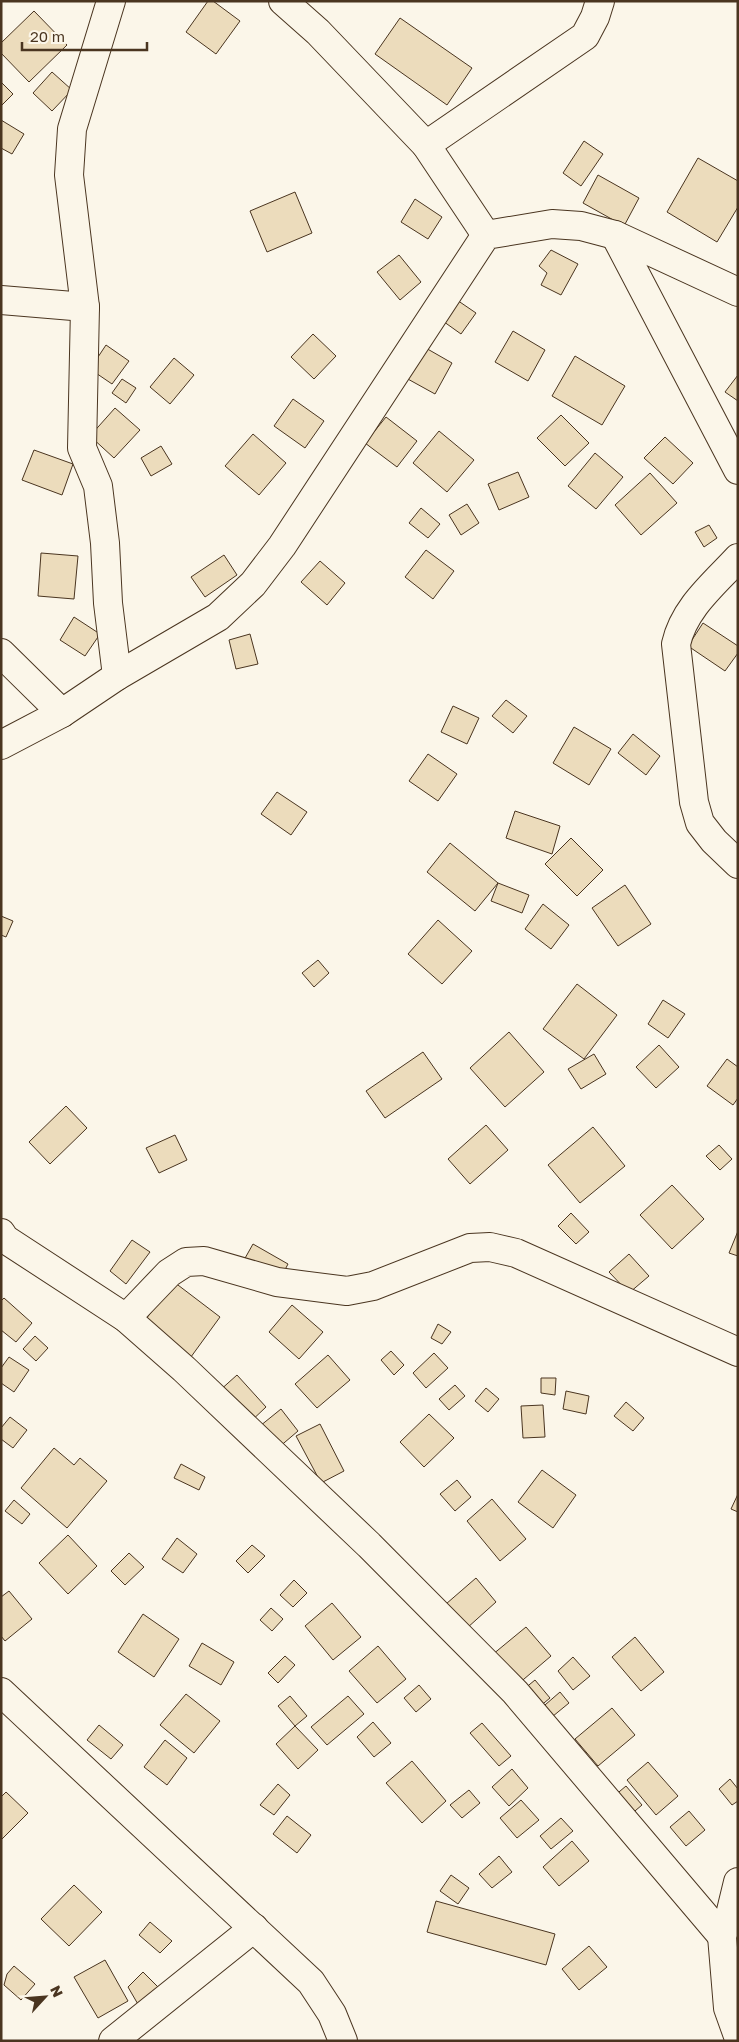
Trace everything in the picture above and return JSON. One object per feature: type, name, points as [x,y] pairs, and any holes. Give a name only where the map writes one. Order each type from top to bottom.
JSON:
[{"type":"street","points":[[111,1],[72,129],[69,174],[85,306],[82,448],[98,486],[108,603],[117,676]]},
{"type":"street","points":[[283,1],[318,32],[426,145],[486,235]]},
{"type":"street","points":[[426,145],[585,36],[595,17],[600,1]]},
{"type":"street","points":[[1,745],[62,713],[117,676],[218,617],[253,584],[282,546],[486,235],[552,224],[581,226],[615,235],[738,292]]},
{"type":"street","points":[[615,235],[738,470]]},
{"type":"street","points":[[1,300],[85,306]]},
{"type":"street","points":[[738,558],[686,615],[679,629],[676,644],[694,802],[700,823],[714,841],[738,864]]},
{"type":"street","points":[[1,653],[62,713]]},
{"type":"street","points":[[2,1238],[126,1318],[184,1369],[368,1545],[515,1692],[722,1936]]},
{"type":"street","points":[[126,1318],[169,1273],[186,1262],[204,1262],[277,1282],[347,1291],[373,1286],[470,1248],[490,1247],[516,1252],[738,1352]]},
{"type":"street","points":[[1,1692],[311,1982],[332,2014],[343,2041]]},
{"type":"street","points":[[738,1882],[730,1915],[722,1936],[728,2008],[738,2036]]},
{"type":"street","points":[[113,2041],[254,1928]]},
{"type":"building","points":[[208,1],[213,1],[240,21],[216,54],[186,32]]},
{"type":"building","points":[[34,11],[67,45],[29,82],[1,53],[1,43]]},
{"type":"building","points":[[400,18],[472,68],[447,105],[375,54]]},
{"type":"building","points":[[52,72],[72,90],[52,111],[33,93]]},
{"type":"building","points":[[1,82],[13,94],[1,106]]},
{"type":"building","points":[[1,120],[24,134],[12,154],[1,148]]},
{"type":"building","points":[[584,141],[603,154],[581,186],[563,173]]},
{"type":"building","points":[[698,158],[738,181],[738,207],[717,242],[667,212]]},
{"type":"building","points":[[598,175],[639,198],[624,226],[583,203]]},
{"type":"building","points":[[295,192],[312,233],[267,252],[250,211]]},
{"type":"building","points":[[415,199],[442,217],[428,239],[401,222]]},
{"type":"building","points":[[551,250],[578,264],[561,295],[541,285],[547,273],[539,266]]},
{"type":"building","points":[[399,255],[421,282],[400,300],[377,272]]},
{"type":"building","points":[[454,298],[476,313],[461,334],[440,319]]},
{"type":"building","points":[[513,331],[545,350],[528,381],[495,362]]},
{"type":"building","points":[[313,334],[336,356],[314,379],[291,357]]},
{"type":"building","points":[[106,345],[129,361],[112,384],[90,369]]},
{"type":"building","points":[[424,347],[452,363],[435,394],[406,378]]},
{"type":"building","points":[[575,356],[625,386],[602,425],[552,396]]},
{"type":"building","points":[[174,358],[194,375],[170,404],[150,387]]},
{"type":"building","points":[[738,375],[738,401],[725,392]]},
{"type":"building","points":[[122,379],[136,388],[126,403],[112,393]]},
{"type":"building","points":[[293,399],[324,421],[305,448],[274,426]]},
{"type":"building","points":[[115,408],[140,430],[114,458],[90,436]]},
{"type":"building","points":[[561,415],[589,443],[565,466],[537,438]]},
{"type":"building","points":[[386,417],[417,441],[397,467],[365,443]]},
{"type":"building","points":[[439,431],[474,460],[447,492],[413,463]]},
{"type":"building","points":[[253,434],[286,463],[259,495],[225,466]]},
{"type":"building","points":[[665,437],[693,463],[673,484],[644,458]]},
{"type":"building","points":[[161,446],[172,464],[151,476],[141,458]]},
{"type":"building","points":[[34,450],[73,464],[62,495],[22,480]]},
{"type":"building","points":[[595,453],[623,477],[596,509],[568,486]]},
{"type":"building","points":[[518,472],[529,497],[499,510],[488,484]]},
{"type":"building","points":[[650,473],[677,503],[641,535],[615,505]]},
{"type":"building","points":[[467,504],[479,523],[461,535],[449,515]]},
{"type":"building","points":[[421,508],[440,524],[428,538],[409,523]]},
{"type":"building","points":[[709,525],[717,538],[704,547],[695,532]]},
{"type":"building","points":[[426,550],[454,571],[433,599],[405,577]]},
{"type":"building","points":[[41,553],[78,556],[74,599],[38,596]]},
{"type":"building","points":[[224,555],[237,575],[205,597],[191,577]]},
{"type":"building","points":[[320,561],[345,583],[327,605],[301,582]]},
{"type":"building","points":[[74,617],[100,634],[85,656],[60,640]]},
{"type":"building","points":[[703,623],[738,646],[738,653],[725,671],[688,646]]},
{"type":"building","points":[[250,634],[258,664],[236,669],[229,640]]},
{"type":"building","points":[[506,700],[527,716],[513,733],[492,716]]},
{"type":"building","points":[[453,706],[479,718],[467,744],[441,732]]},
{"type":"building","points":[[574,727],[611,749],[589,785],[553,763]]},
{"type":"building","points":[[633,734],[660,756],[646,775],[618,753]]},
{"type":"building","points":[[428,754],[457,774],[438,801],[409,781]]},
{"type":"building","points":[[277,792],[307,812],[291,835],[261,814]]},
{"type":"building","points":[[515,811],[560,826],[552,854],[506,838]]},
{"type":"building","points":[[571,838],[603,870],[577,896],[545,864]]},
{"type":"building","points":[[450,843],[498,883],[475,911],[427,872]]},
{"type":"building","points":[[498,883],[529,895],[522,913],[491,901]]},
{"type":"building","points":[[625,885],[651,924],[618,946],[592,908]]},
{"type":"building","points":[[543,904],[569,925],[551,949],[525,929]]},
{"type":"building","points":[[1,916],[13,921],[6,937],[1,935]]},
{"type":"building","points":[[438,920],[472,951],[442,984],[408,954]]},
{"type":"building","points":[[318,960],[329,973],[314,987],[302,973]]},
{"type":"building","points":[[577,984],[617,1015],[584,1059],[543,1029]]},
{"type":"building","points":[[663,1000],[685,1014],[668,1038],[648,1024]]},
{"type":"building","points":[[509,1032],[544,1072],[505,1107],[470,1068]]},
{"type":"building","points":[[659,1045],[679,1067],[656,1088],[636,1067]]},
{"type":"building","points":[[423,1052],[442,1079],[385,1118],[366,1091]]},
{"type":"building","points":[[594,1054],[606,1074],[581,1089],[568,1069]]},
{"type":"building","points":[[727,1059],[738,1067],[738,1098],[733,1105],[707,1086]]},
{"type":"building","points":[[66,1106],[87,1128],[50,1164],[29,1142]]},
{"type":"building","points":[[486,1125],[508,1150],[470,1184],[448,1159]]},
{"type":"building","points":[[593,1127],[625,1166],[580,1203],[548,1165]]},
{"type":"building","points":[[175,1135],[187,1160],[159,1173],[146,1148]]},
{"type":"building","points":[[719,1145],[732,1159],[720,1170],[706,1156]]},
{"type":"building","points":[[672,1185],[704,1219],[672,1249],[640,1215]]},
{"type":"building","points":[[571,1213],[589,1232],[576,1244],[558,1226]]},
{"type":"building","points":[[738,1231],[738,1256],[729,1253]]},
{"type":"building","points":[[132,1240],[150,1252],[126,1284],[110,1271]]},
{"type":"building","points":[[253,1244],[288,1264],[279,1281],[244,1260]]},
{"type":"building","points":[[629,1254],[649,1276],[629,1293],[609,1272]]},
{"type":"building","points":[[174,1282],[220,1317],[188,1361],[161,1342],[166,1335],[146,1319]]},
{"type":"building","points":[[4,1298],[32,1323],[16,1342],[1,1330],[1,1301]]},
{"type":"building","points":[[292,1305],[323,1332],[299,1359],[269,1332]]},
{"type":"building","points":[[438,1324],[451,1332],[442,1344],[431,1338]]},
{"type":"building","points":[[35,1336],[48,1348],[36,1361],[23,1349]]},
{"type":"building","points":[[391,1351],[404,1365],[394,1375],[381,1360]]},
{"type":"building","points":[[434,1353],[448,1368],[426,1388],[413,1373]]},
{"type":"building","points":[[328,1355],[350,1380],[317,1408],[295,1384]]},
{"type":"building","points":[[9,1357],[29,1370],[14,1392],[1,1383],[1,1368]]},
{"type":"building","points":[[237,1375],[266,1407],[247,1425],[218,1392]]},
{"type":"building","points":[[541,1378],[556,1378],[555,1395],[541,1393]]},
{"type":"building","points":[[455,1385],[465,1396],[449,1410],[439,1399]]},
{"type":"building","points":[[486,1388],[499,1399],[488,1412],[475,1401]]},
{"type":"building","points":[[566,1391],[589,1396],[586,1414],[563,1409]]},
{"type":"building","points":[[626,1402],[644,1418],[633,1431],[614,1416]]},
{"type":"building","points":[[543,1405],[545,1437],[523,1438],[521,1406]]},
{"type":"building","points":[[281,1409],[298,1431],[278,1448],[260,1426]]},
{"type":"building","points":[[429,1414],[454,1438],[424,1467],[400,1442]]},
{"type":"building","points":[[10,1417],[27,1430],[13,1448],[1,1439],[1,1428]]},
{"type":"building","points":[[320,1424],[344,1471],[321,1483],[296,1436]]},
{"type":"building","points":[[54,1448],[74,1465],[80,1458],[107,1481],[67,1528],[21,1488]]},
{"type":"building","points":[[181,1464],[205,1477],[199,1490],[174,1478]]},
{"type":"building","points":[[542,1470],[576,1495],[553,1528],[518,1502]]},
{"type":"building","points":[[457,1480],[471,1497],[455,1511],[440,1494]]},
{"type":"building","points":[[738,1494],[738,1512],[731,1509]]},
{"type":"building","points":[[492,1499],[526,1539],[500,1561],[467,1521]]},
{"type":"building","points":[[14,1500],[30,1514],[22,1524],[5,1511]]},
{"type":"building","points":[[68,1535],[97,1566],[68,1594],[39,1563]]},
{"type":"building","points":[[177,1538],[197,1554],[183,1573],[162,1559]]},
{"type":"building","points":[[252,1545],[265,1556],[248,1573],[236,1561]]},
{"type":"building","points":[[129,1553],[144,1567],[125,1585],[111,1571]]},
{"type":"building","points":[[476,1578],[496,1602],[467,1628],[446,1604]]},
{"type":"building","points":[[294,1580],[307,1593],[293,1607],[280,1595]]},
{"type":"building","points":[[9,1591],[32,1619],[5,1641],[1,1636],[1,1597]]},
{"type":"building","points":[[332,1603],[361,1637],[333,1660],[305,1626]]},
{"type":"building","points":[[271,1608],[283,1619],[272,1631],[260,1620]]},
{"type":"building","points":[[143,1614],[179,1639],[154,1677],[118,1652]]},
{"type":"building","points":[[526,1627],[551,1656],[517,1685],[492,1655]]},
{"type":"building","points":[[635,1637],[664,1672],[641,1691],[612,1657]]},
{"type":"building","points":[[202,1643],[234,1662],[221,1685],[189,1666]]},
{"type":"building","points":[[378,1646],[406,1679],[377,1703],[349,1671]]},
{"type":"building","points":[[285,1656],[295,1665],[278,1683],[268,1673]]},
{"type":"building","points":[[573,1657],[590,1676],[573,1690],[558,1671]]},
{"type":"building","points":[[535,1680],[550,1698],[533,1712],[518,1694]]},
{"type":"building","points":[[419,1685],[431,1699],[416,1712],[404,1698]]},
{"type":"building","points":[[560,1692],[569,1703],[547,1721],[538,1711]]},
{"type":"building","points":[[186,1694],[220,1721],[194,1753],[160,1725]]},
{"type":"building","points":[[290,1696],[307,1716],[295,1726],[278,1706]]},
{"type":"building","points":[[348,1696],[364,1714],[327,1745],[311,1727]]},
{"type":"building","points":[[612,1708],[635,1735],[598,1766],[575,1739]]},
{"type":"building","points":[[373,1722],[391,1743],[374,1757],[357,1737]]},
{"type":"building","points":[[482,1723],[511,1756],[499,1766],[470,1733]]},
{"type":"building","points":[[99,1725],[123,1745],[111,1759],[87,1740]]},
{"type":"building","points":[[295,1726],[318,1750],[298,1769],[276,1744]]},
{"type":"building","points":[[165,1740],[187,1758],[167,1785],[144,1767]]},
{"type":"building","points":[[412,1761],[446,1801],[422,1823],[386,1783]]},
{"type":"building","points":[[648,1762],[678,1796],[656,1815],[627,1780]]},
{"type":"building","points":[[512,1769],[528,1788],[509,1806],[492,1787]]},
{"type":"building","points":[[730,1779],[738,1789],[738,1801],[732,1805],[719,1789]]},
{"type":"building","points":[[278,1784],[290,1795],[274,1815],[260,1805]]},
{"type":"building","points":[[626,1786],[642,1805],[629,1816],[613,1797]]},
{"type":"building","points":[[469,1790],[480,1803],[462,1818],[450,1805]]},
{"type":"building","points":[[6,1792],[28,1813],[1,1840],[1,1797]]},
{"type":"building","points":[[521,1800],[539,1820],[517,1838],[500,1818]]},
{"type":"building","points":[[689,1811],[705,1830],[686,1846],[670,1827]]},
{"type":"building","points":[[287,1816],[311,1835],[297,1853],[273,1834]]},
{"type":"building","points":[[561,1818],[573,1831],[551,1849],[540,1836]]},
{"type":"building","points":[[572,1841],[589,1861],[559,1886],[543,1867]]},
{"type":"building","points":[[499,1856],[512,1872],[492,1888],[479,1874]]},
{"type":"building","points":[[451,1875],[469,1888],[458,1904],[440,1891]]},
{"type":"building","points":[[74,1885],[102,1912],[69,1946],[41,1919]]},
{"type":"building","points":[[436,1901],[555,1934],[546,1965],[427,1932]]},
{"type":"building","points":[[150,1922],[172,1941],[160,1953],[139,1935]]},
{"type":"building","points":[[589,1946],[607,1967],[579,1990],[562,1969]]},
{"type":"building","points":[[105,1960],[128,2001],[98,2018],[74,1977]]},
{"type":"building","points":[[14,1966],[35,1984],[21,2000],[4,1985],[7,1974]]},
{"type":"building","points":[[143,1972],[158,1987],[139,2006],[128,1987]]}]
